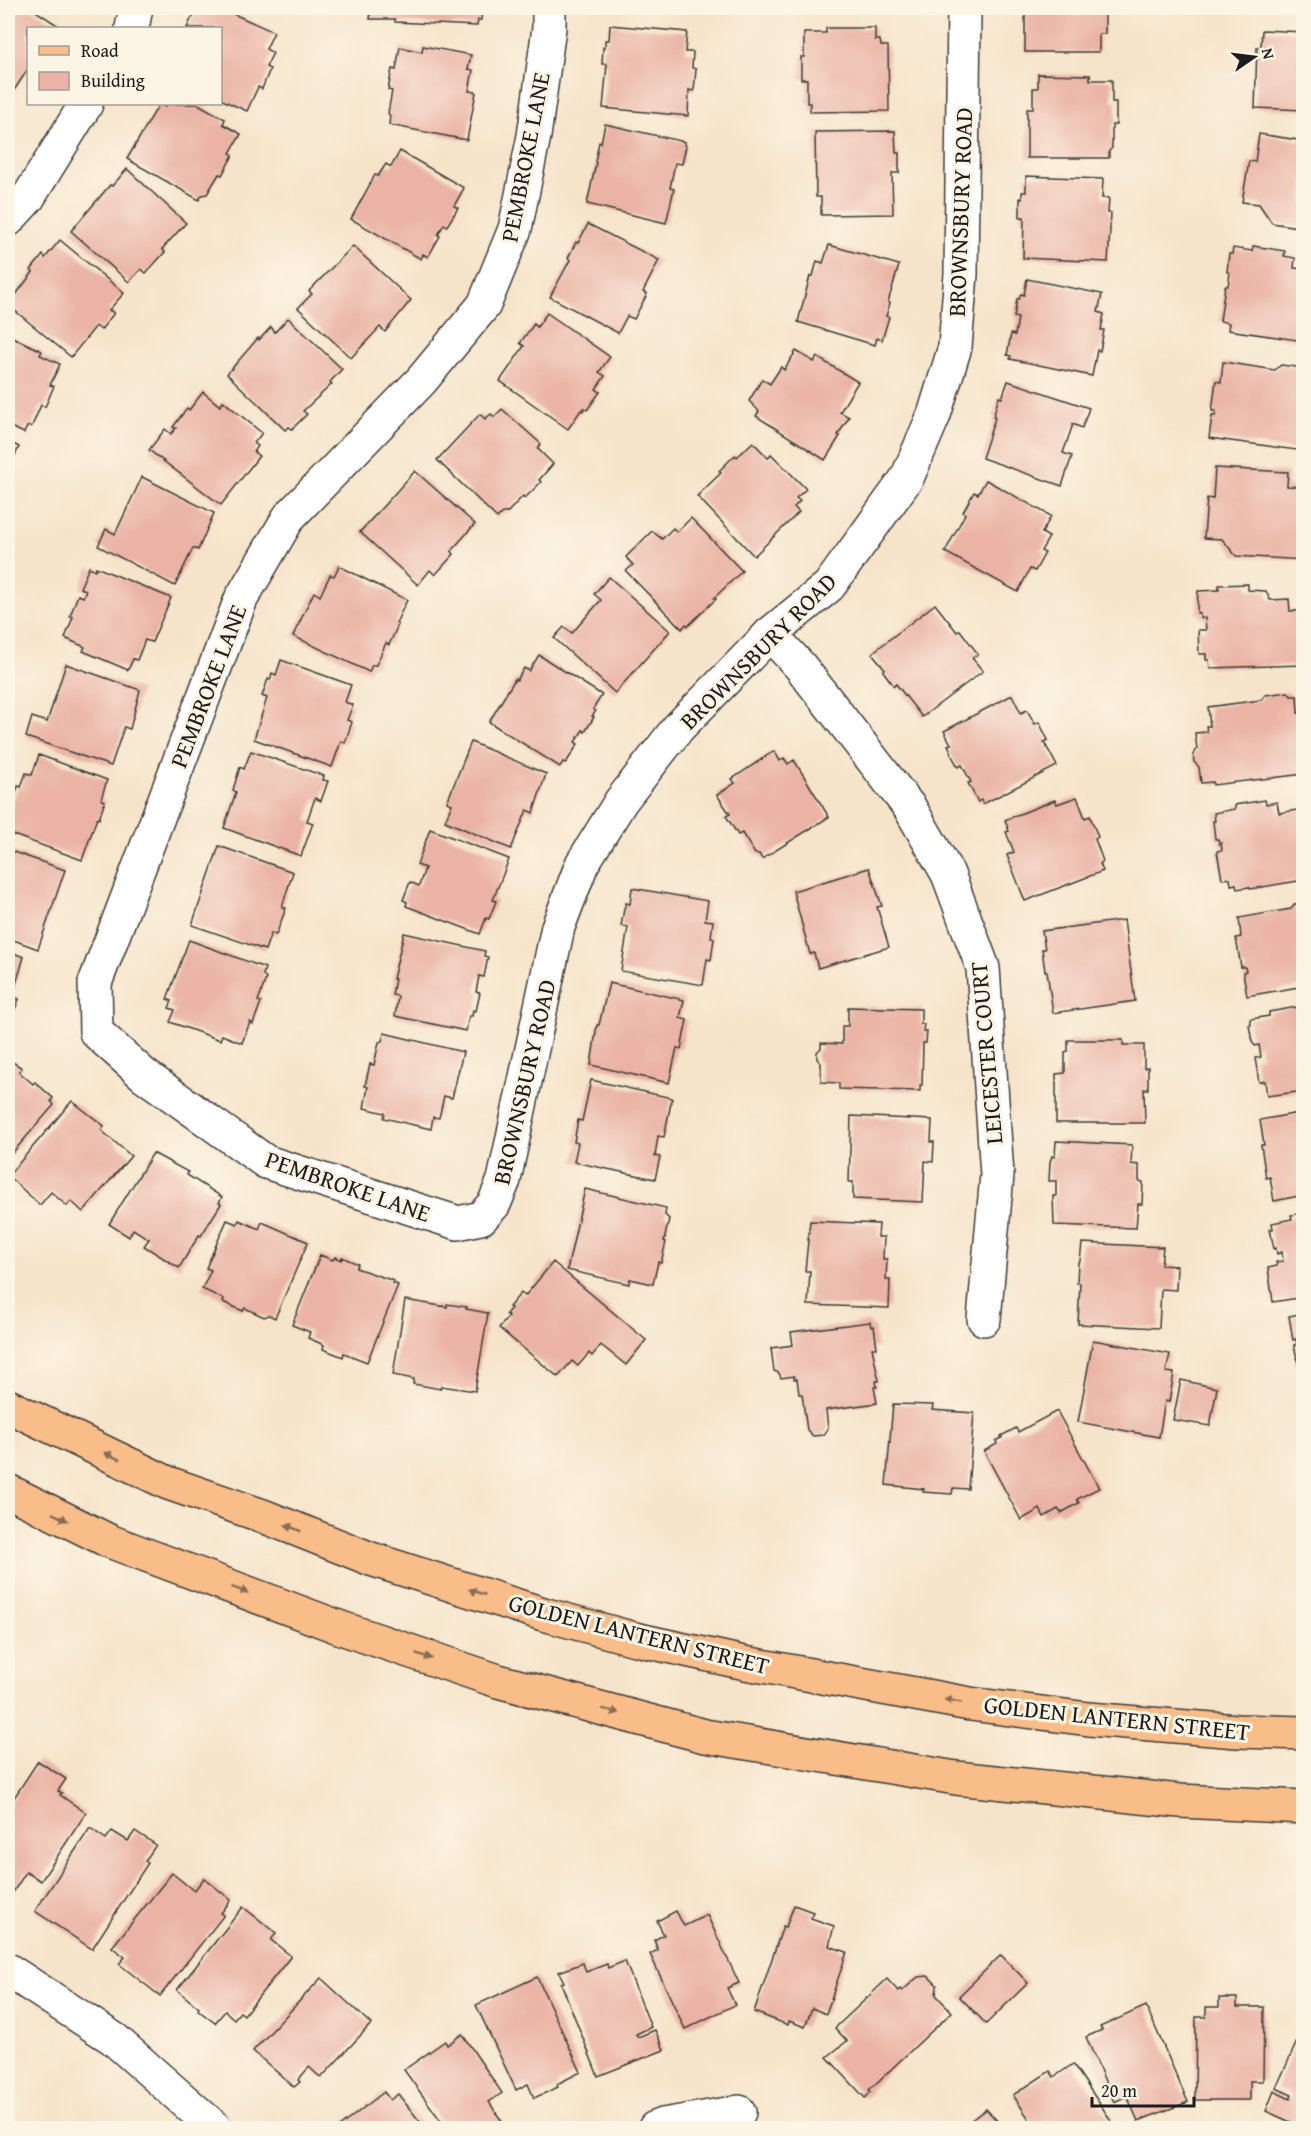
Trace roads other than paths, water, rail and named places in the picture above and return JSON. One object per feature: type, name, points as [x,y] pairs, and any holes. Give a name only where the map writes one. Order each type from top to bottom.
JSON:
[{"type":"main road","name":"GOLDEN LANTERN STREET","points":[[8,1406],[168,1483],[263,1516],[370,1559],[543,1614],[635,1639],[790,1672],[969,1704],[1100,1720],[1237,1731],[1304,1733]]},
{"type":"main road","points":[[8,1491],[109,1541],[344,1629],[498,1681],[705,1736],[956,1778],[1180,1801],[1304,1807]]},
{"type":"street","points":[[132,27],[136,8]]},
{"type":"street","name":"PEMBROKE LANE","points":[[458,1223],[266,1162],[144,1075],[96,1032],[95,983],[241,599],[290,517],[421,381],[484,305],[515,229],[534,136],[549,28],[549,8]]},
{"type":"street","name":"BROWNSBURY ROAD","points":[[458,1223],[481,1218],[494,1204],[504,1180],[558,927],[582,864],[621,801],[678,728],[770,634],[829,586],[907,478],[934,415],[955,347],[962,274],[964,8]]},
{"type":"street","points":[[8,220],[28,198],[85,105]]},
{"type":"street","name":"LEICESTER COURT","points":[[770,634],[800,666],[910,808],[948,874],[982,968],[997,1175],[984,1319]]},
{"type":"street","points":[[8,1970],[114,2039],[215,2128]]},
{"type":"street","points":[[655,2128],[739,2112]]}]
